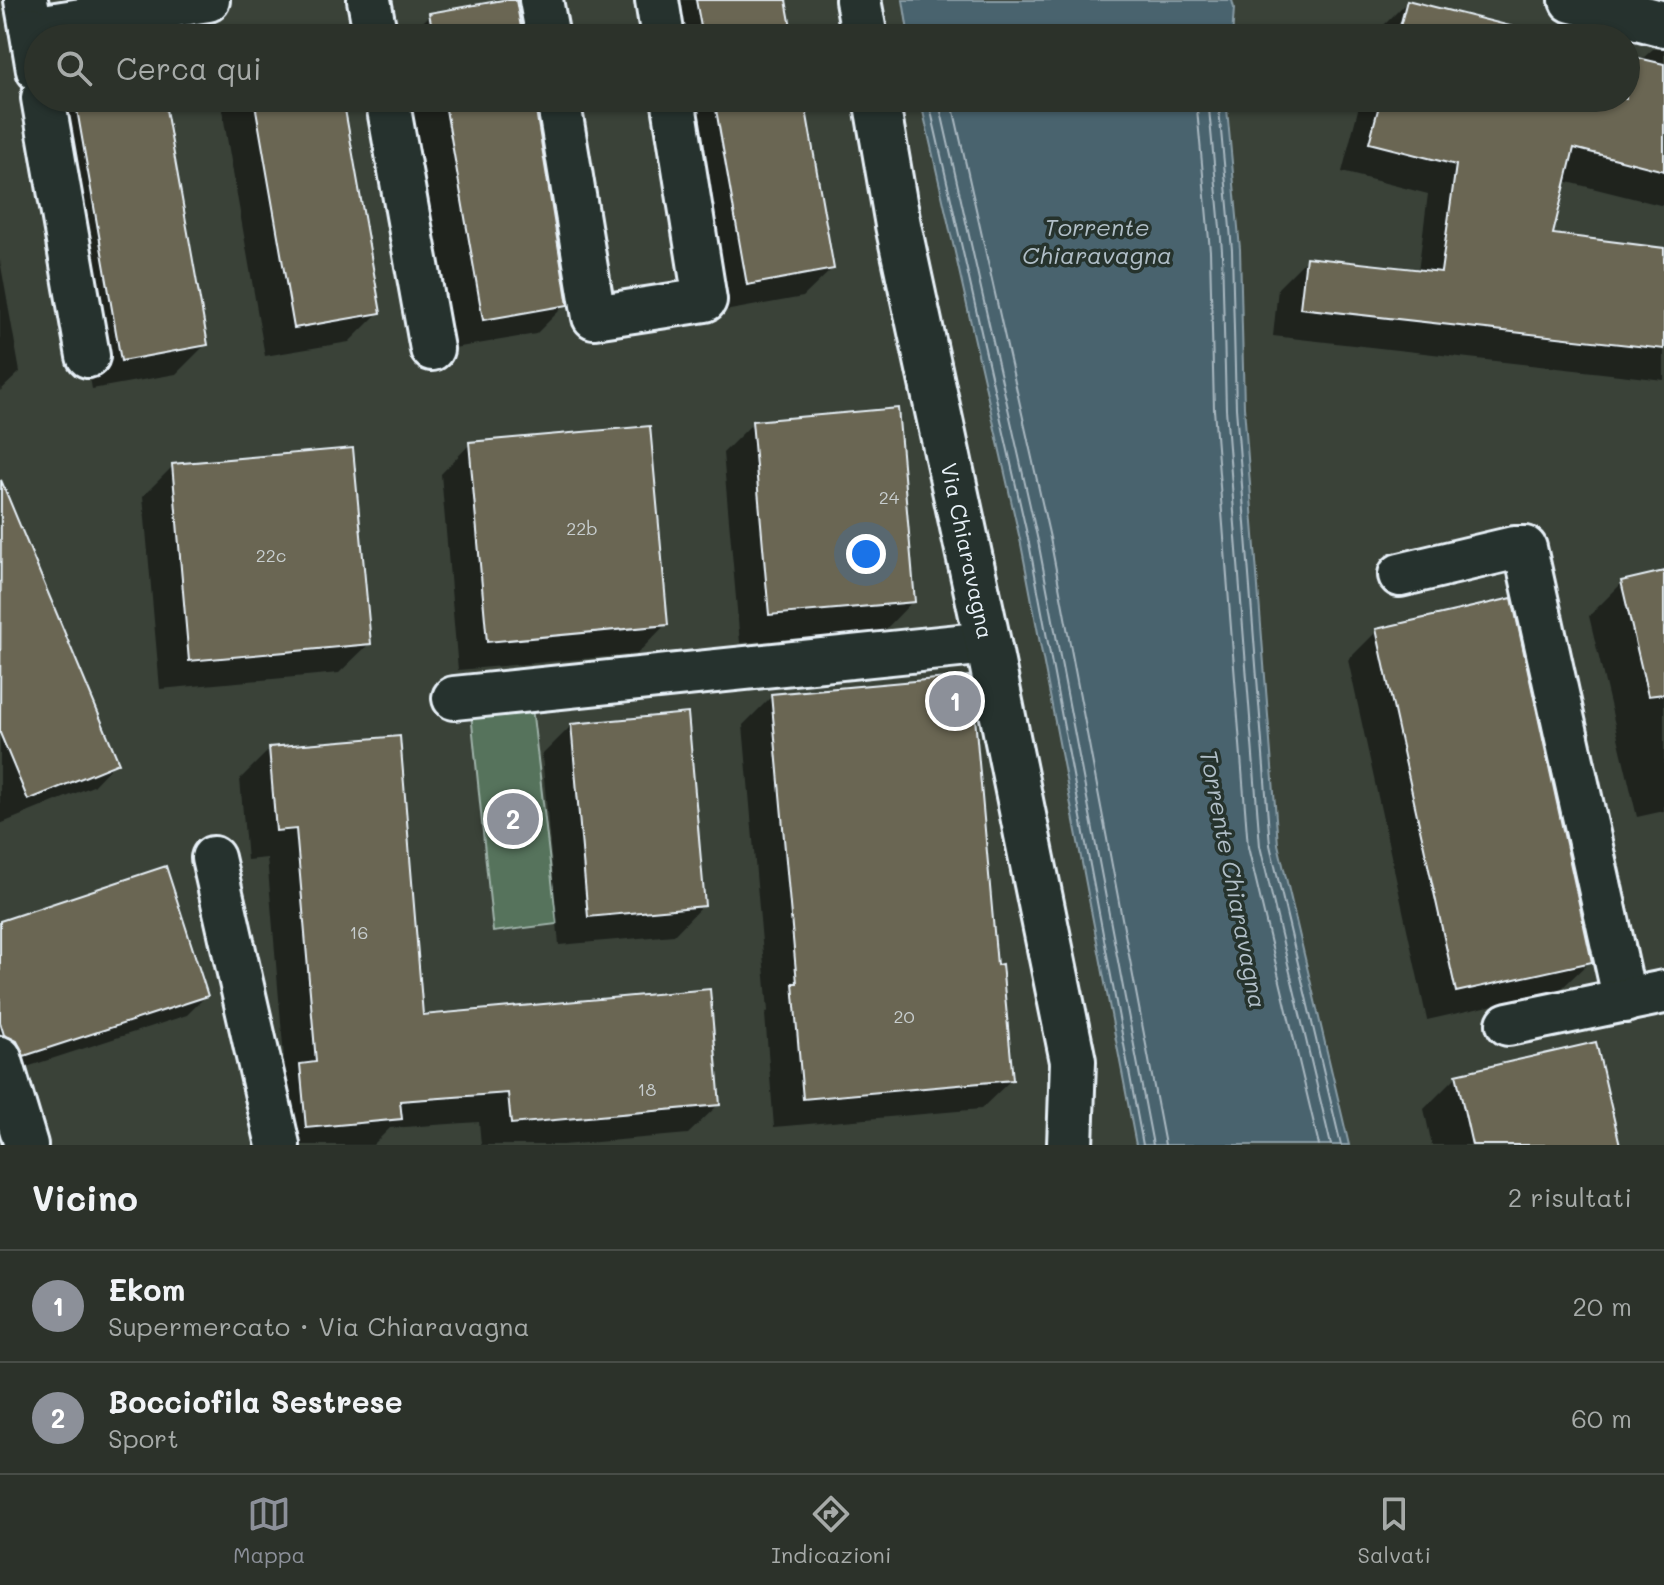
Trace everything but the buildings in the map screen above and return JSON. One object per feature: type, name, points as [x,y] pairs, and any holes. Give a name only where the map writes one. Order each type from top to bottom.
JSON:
[{"type":"main road","points":[[858,0],[862,24]]},
{"type":"main road","points":[[1572,0],[1664,24]]},
{"type":"main road","name":"Via Chiaravagna","points":[[878,112],[898,225],[988,643],[1073,1061],[1070,1145]]},
{"type":"street","points":[[28,14],[208,0]]},
{"type":"street","points":[[369,0],[373,24]]},
{"type":"street","points":[[541,0],[545,24]]},
{"type":"street","points":[[657,0],[661,24]]},
{"type":"street","points":[[45,112],[88,356]]},
{"type":"street","points":[[390,112],[432,349]]},
{"type":"street","points":[[560,112],[594,317],[705,300],[675,112]]},
{"type":"street","points":[[1400,575],[1525,548],[1644,997],[1508,1024]]},
{"type":"street","points":[[454,698],[988,643]]},
{"type":"street","points":[[213,858],[278,1145]]},
{"type":"street","points":[[0,1058],[26,1145]]},
{"type":"green space","points":[[532,707],[557,924],[493,932],[471,713]]},
{"type":"water","points":[[903,0],[1232,0],[1234,8],[1233,24],[907,24]]},
{"type":"water","name":"Torrente Chiaravagna","points":[[923,112],[1227,112],[1240,249],[1244,407],[1278,844],[1349,1145],[1136,1145],[1021,544]]},
{"type":"place","name":"Ekom","points":[[955,701]]},
{"type":"place","name":"Bocciofila Sestrese","points":[[513,819]]}]
